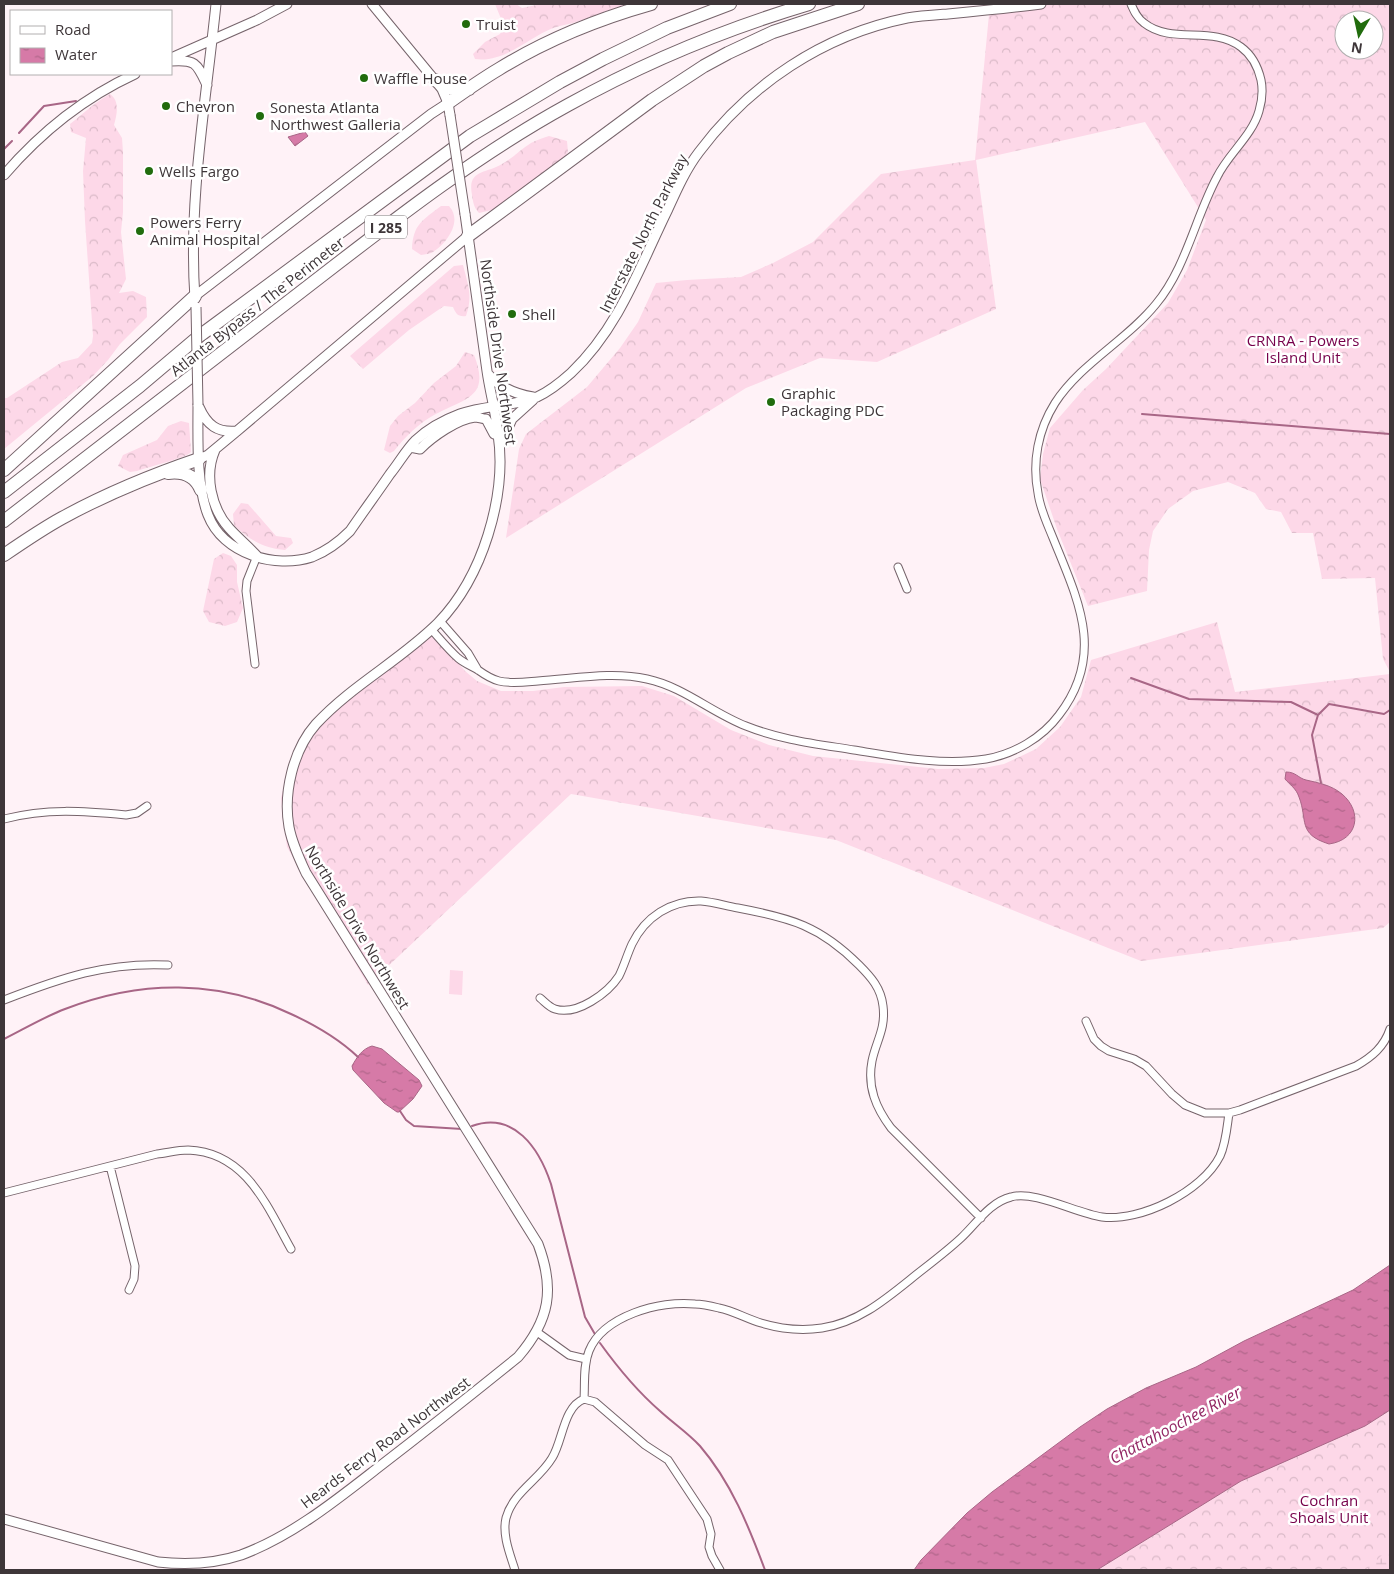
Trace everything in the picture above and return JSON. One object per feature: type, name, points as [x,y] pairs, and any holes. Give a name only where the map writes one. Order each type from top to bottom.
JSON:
[{"type":"highway","points":[[449,109],[469,89],[500,68],[554,40],[622,12],[650,4]]},
{"type":"highway","name":"Atlanta Bypass / The Perimeter","points":[[4,492],[140,386],[198,337],[470,136],[543,91],[602,59],[667,28],[730,4]]},
{"type":"highway","name":"Atlanta Bypass / The Perimeter","points":[[4,521],[378,233],[479,160],[567,106],[617,79],[686,47],[731,29],[809,4]]},
{"type":"highway","points":[[468,236],[652,100],[704,66],[728,52],[774,32],[858,4]]},
{"type":"highway","points":[[435,80],[448,88],[469,89]]},
{"type":"highway","points":[[4,470],[196,301]]},
{"type":"highway","points":[[4,555],[62,518],[139,481],[200,460]]},
{"type":"highway","points":[[156,474],[174,472],[187,474],[195,480],[201,490]]},
{"type":"street","name":"Interstate North Parkway","points":[[216,4],[193,213],[201,490],[207,513],[214,528],[237,549],[246,554],[274,560],[293,561],[311,557],[330,548],[350,531],[410,447],[423,435],[447,420],[474,410],[537,397],[571,373],[602,338],[621,309],[673,197],[700,152],[744,102],[774,76],[806,55],[842,38],[876,26],[910,18],[1041,4]]},
{"type":"street","points":[[172,59],[257,20],[287,4]]},
{"type":"street","name":"Northside Drive Northwest","points":[[372,4],[442,89],[449,109],[499,448],[498,483],[488,533],[481,555],[464,589],[440,621],[340,703],[312,730],[299,753],[291,776],[288,801],[289,826],[295,850],[306,873],[538,1244],[545,1263],[548,1287],[545,1310],[537,1332]]},
{"type":"street","points":[[431,629],[460,660],[498,681],[510,683],[612,676],[644,678],[674,688],[727,718],[766,733],[794,740],[926,760],[959,761],[987,759],[1011,752],[1032,740],[1053,723],[1068,702],[1078,679],[1082,665],[1085,637],[1078,599],[1038,497],[1036,464],[1041,432],[1052,408],[1067,387],[1146,316],[1167,290],[1181,264],[1194,226],[1217,176],[1227,159],[1253,126],[1259,112],[1262,97],[1261,81],[1257,66],[1248,53],[1238,44],[1216,36],[1159,31],[1146,25],[1139,19],[1131,4]]},
{"type":"street","points":[[172,59],[191,61],[199,70],[207,86]]},
{"type":"street","points":[[4,175],[29,147],[58,121],[99,92],[133,75]]},
{"type":"street","points":[[196,301],[431,114],[449,109]]},
{"type":"street","points":[[200,460],[468,236]]},
{"type":"street","points":[[487,372],[495,382],[505,389],[537,397]]},
{"type":"street","points":[[499,448],[504,433],[512,419],[537,397]]},
{"type":"street","points":[[198,405],[202,415],[211,426],[222,431],[236,431]]},
{"type":"street","points":[[410,447],[420,449],[454,424],[475,417],[486,419],[492,428],[499,448]]},
{"type":"street","points":[[216,448],[211,460],[210,473],[212,494],[217,508],[227,526],[257,556],[247,581],[246,591],[255,664]]},
{"type":"street","points":[[898,567],[907,589]]},
{"type":"street","points":[[440,621],[468,653],[478,671]]},
{"type":"street","points":[[4,819],[30,813],[57,810],[126,815],[137,813],[147,806]]},
{"type":"street","points":[[540,998],[556,1009],[563,1010],[586,1005],[601,996],[619,976],[633,942],[643,926],[658,913],[676,904],[703,901],[776,915],[807,926],[828,938],[850,957],[870,976],[880,991],[884,1023],[872,1060],[871,1076],[873,1094],[880,1113],[891,1128],[981,1218]]},
{"type":"street","points":[[4,1000],[66,977],[91,970],[117,966],[168,965]]},
{"type":"street","points":[[1086,1021],[1094,1039],[1101,1046],[1109,1051],[1134,1059],[1146,1066],[1185,1105],[1205,1113],[1229,1113],[1356,1066],[1370,1058],[1380,1048],[1390,1029]]},
{"type":"street","points":[[584,1399],[586,1359],[594,1341],[606,1328],[619,1319],[643,1310],[670,1304],[694,1304],[722,1308],[763,1324],[790,1329],[822,1328],[847,1322],[878,1305],[956,1243],[1002,1200],[1020,1195],[1030,1196],[1086,1214],[1103,1217],[1127,1216],[1152,1210],[1192,1187],[1212,1168],[1223,1148],[1229,1113]]},
{"type":"street","points":[[4,1193],[157,1154],[180,1151],[200,1152],[221,1158],[239,1169],[254,1184],[291,1249]]},
{"type":"street","points":[[110,1166],[135,1266],[134,1278],[129,1290]]},
{"type":"street","points":[[537,1332],[569,1355],[586,1359]]},
{"type":"street","name":"Heards Ferry Road Northwest","points":[[4,1519],[158,1562],[199,1564],[241,1555],[287,1532],[343,1495],[518,1357],[537,1332]]},
{"type":"street","points":[[515,1570],[505,1530],[505,1520],[509,1508],[517,1495],[552,1460],[569,1415],[576,1404],[584,1399],[596,1402],[646,1445],[668,1460],[707,1519],[710,1534],[709,1547],[720,1570]]},
{"type":"green space","points":[[495,4],[516,4],[522,8],[541,4],[626,4],[553,28],[506,54],[486,59],[475,59],[473,54],[485,42],[500,34],[504,26]]},
{"type":"green space","name":"CRNRA - Powers Island Unit","points":[[990,4],[1390,4],[1390,672],[1383,659],[1375,578],[1322,579],[1313,533],[1292,533],[1281,512],[1266,509],[1255,493],[1228,482],[1193,491],[1168,509],[1153,531],[1149,550],[1147,591],[1088,606],[1057,529],[1040,479],[1043,454],[1050,428],[1083,390],[1106,369],[1168,303],[1187,270],[1206,220],[1145,122],[976,160],[996,309],[877,362],[820,358],[746,388],[506,538],[519,449],[526,434],[587,387],[620,348],[638,322],[656,283],[741,277],[773,263],[813,242],[881,174],[975,160]]},
{"type":"green space","points":[[110,94],[116,104],[117,112],[114,125],[122,138],[123,152],[121,232],[126,279],[119,293],[133,291],[146,297],[147,317],[120,344],[93,376],[4,449],[4,398],[7,398],[62,362],[78,358],[92,343],[83,171],[86,138],[71,132],[70,124],[94,104]]},
{"type":"green space","points":[[549,136],[567,141],[568,152],[564,158],[496,209],[479,213],[473,202],[471,187],[475,176],[506,162],[527,145]]},
{"type":"green space","points":[[441,206],[449,206],[453,212],[454,225],[452,231],[432,253],[421,255],[412,249],[414,234],[420,223]]},
{"type":"green space","points":[[463,265],[469,296],[466,316],[461,316],[455,312],[453,307],[444,306],[409,330],[363,369],[350,356],[454,266]]},
{"type":"green space","points":[[465,352],[474,355],[478,369],[479,380],[477,388],[472,395],[423,422],[394,451],[390,453],[384,450],[390,426],[398,416],[456,366]]},
{"type":"green space","points":[[181,421],[189,423],[191,452],[175,460],[137,471],[130,472],[118,466],[123,455],[157,440],[168,426]]},
{"type":"green space","points":[[241,503],[248,504],[276,536],[291,538],[293,543],[285,550],[277,549],[257,542],[245,535],[234,525],[233,514]]},
{"type":"green space","points":[[223,553],[231,556],[237,565],[237,582],[243,608],[237,622],[225,626],[209,622],[203,611],[214,559]]},
{"type":"green space","points":[[1217,622],[1235,692],[1390,674],[1390,922],[1383,928],[1141,961],[836,840],[571,794],[368,985],[287,847],[281,798],[292,756],[323,717],[432,632],[465,671],[477,681],[501,691],[533,691],[564,687],[642,686],[674,696],[731,730],[769,745],[813,756],[938,769],[984,768],[1004,764],[1036,749],[1060,727],[1081,697],[1091,660]]},
{"type":"green space","points":[[450,970],[463,971],[462,995],[449,994]]},
{"type":"green space","name":"Cochran Shoals Unit","points":[[1390,1410],[1390,1570],[1097,1570],[1241,1481],[1365,1426]]},
{"type":"green space","points":[[1390,1547],[1390,1570],[1364,1570],[1370,1567]]},
{"type":"water","points":[[305,132],[308,136],[295,146],[288,137]]},
{"type":"water","points":[[1286,772],[1329,786],[1349,801],[1355,817],[1351,831],[1346,837],[1329,844],[1312,836],[1305,825],[1298,794],[1285,779]]},
{"type":"water","points":[[372,1046],[382,1049],[419,1080],[422,1086],[413,1099],[399,1112],[384,1103],[353,1070],[352,1066],[358,1057],[365,1049]]},
{"type":"water","name":"Chattahoochee River","points":[[1390,1265],[1390,1410],[1365,1426],[1241,1481],[1097,1570],[914,1570],[921,1560],[967,1513],[992,1492],[1107,1409],[1146,1388],[1196,1367],[1244,1341],[1353,1290]]},
{"type":"waterway","points":[[19,133],[44,106],[76,101]]},
{"type":"waterway","points":[[4,149],[12,141]]},
{"type":"waterway","points":[[1142,414],[1390,434]]},
{"type":"waterway","points":[[1131,678],[1189,699],[1291,702],[1318,715]]},
{"type":"waterway","points":[[1321,783],[1312,735],[1318,715],[1329,704],[1384,714],[1390,710]]},
{"type":"waterway","points":[[4,1039],[57,1012],[93,999],[150,989],[207,989],[235,994],[291,1014],[317,1027],[358,1057]]},
{"type":"waterway","points":[[400,1111],[406,1120],[414,1126],[462,1129]]},
{"type":"waterway","points":[[472,1126],[487,1123],[500,1124],[512,1128],[523,1136],[540,1158],[551,1184],[585,1317],[596,1336]]},
{"type":"waterway","points":[[600,1343],[636,1387],[660,1411],[695,1441],[711,1460],[738,1505],[765,1570]]},
{"type":"place","name":"Truist","points":[[466,24]]},
{"type":"place","name":"Waffle House","points":[[364,78]]},
{"type":"place","name":"Chevron","points":[[166,106]]},
{"type":"place","name":"Sonesta Atlanta Northwest Galleria","points":[[260,116]]},
{"type":"place","name":"Wells Fargo","points":[[149,171]]},
{"type":"place","name":"Powers Ferry Animal Hospital","points":[[140,231]]},
{"type":"place","name":"Shell","points":[[512,314]]},
{"type":"place","name":"Graphic Packaging PDC","points":[[771,402]]}]
